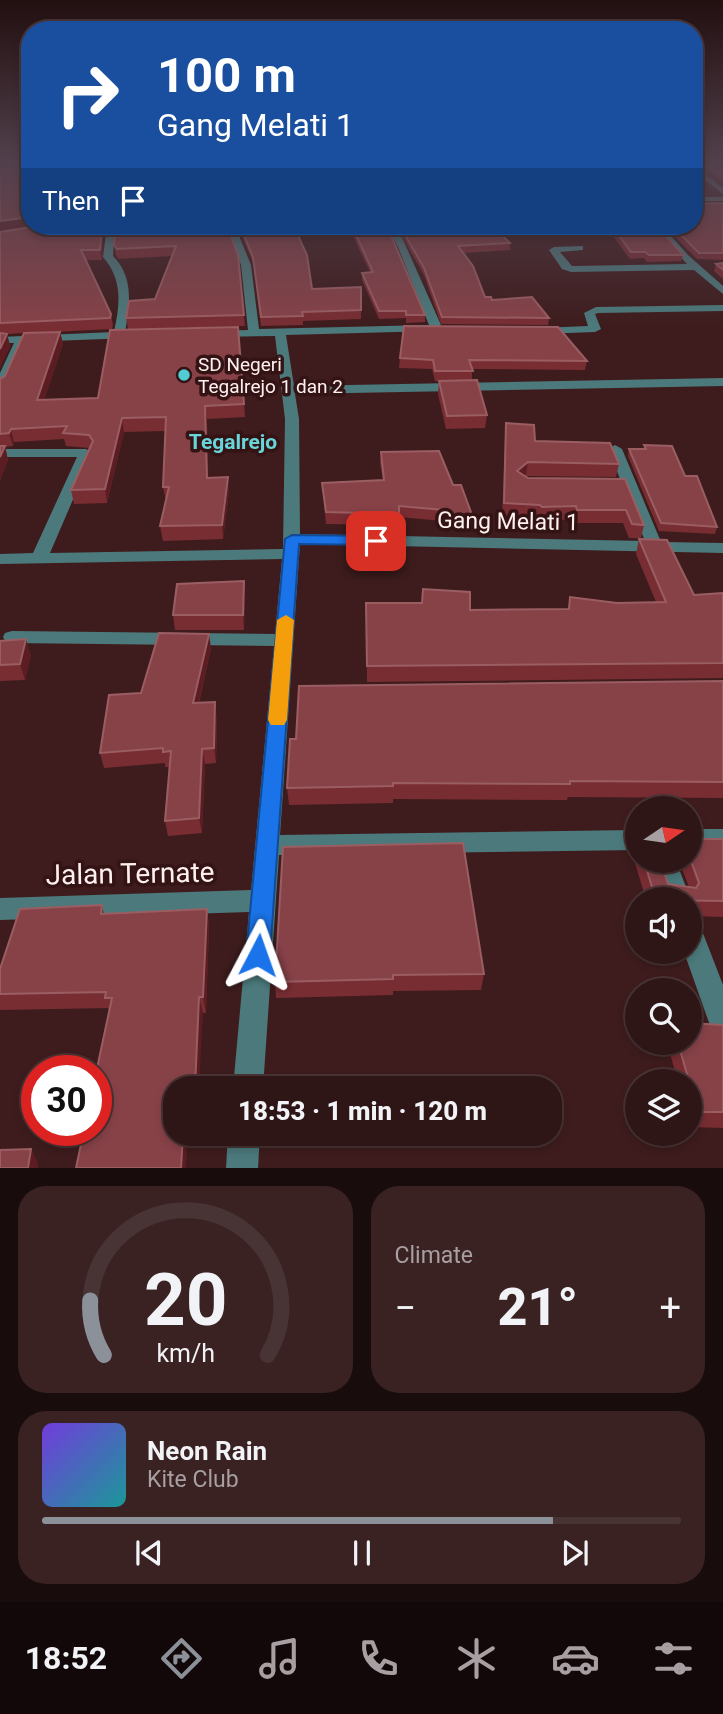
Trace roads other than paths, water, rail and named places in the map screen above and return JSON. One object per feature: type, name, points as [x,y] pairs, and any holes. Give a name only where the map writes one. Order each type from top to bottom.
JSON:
[{"type":"street","points":[[110,235],[108,257],[118,267],[126,301],[119,335]]},
{"type":"street","points":[[234,235],[246,265],[254,333]]},
{"type":"street","points":[[397,235],[433,313],[435,325],[428,330]]},
{"type":"street","points":[[665,235],[723,291]]},
{"type":"street","points":[[580,248],[554,250],[565,267],[576,270],[714,265]]},
{"type":"street","points":[[524,331],[590,331],[596,328],[589,313],[591,311],[723,308]]},
{"type":"street","points":[[200,334],[442,330]]},
{"type":"street","points":[[249,1076],[262,901],[287,692],[284,640],[292,547],[292,419],[280,333]]},
{"type":"street","points":[[0,340],[146,335]]},
{"type":"street","points":[[0,387],[21,339]]},
{"type":"street","points":[[288,390],[723,382]]},
{"type":"street","points":[[615,449],[623,485],[655,546]]},
{"type":"street","points":[[0,453],[86,453],[39,558]]},
{"type":"street","name":"Gang Melati 1","points":[[0,559],[292,547],[723,548]]},
{"type":"street","points":[[12,637],[284,640]]},
{"type":"street","points":[[268,845],[625,839]]},
{"type":"street","points":[[702,839],[723,839]]},
{"type":"street","name":"Jalan Ternate","points":[[0,909],[262,901]]},
{"type":"street","points":[[702,964],[723,1024]]},
{"type":"street","points":[[242,1168],[243,1146]]},
{"type":"place","name":"SD Negeri Tegalrejo 1 dan 2","points":[[184,375]]},
{"type":"district","name":"Tegalrejo","points":[[233,442]]}]
